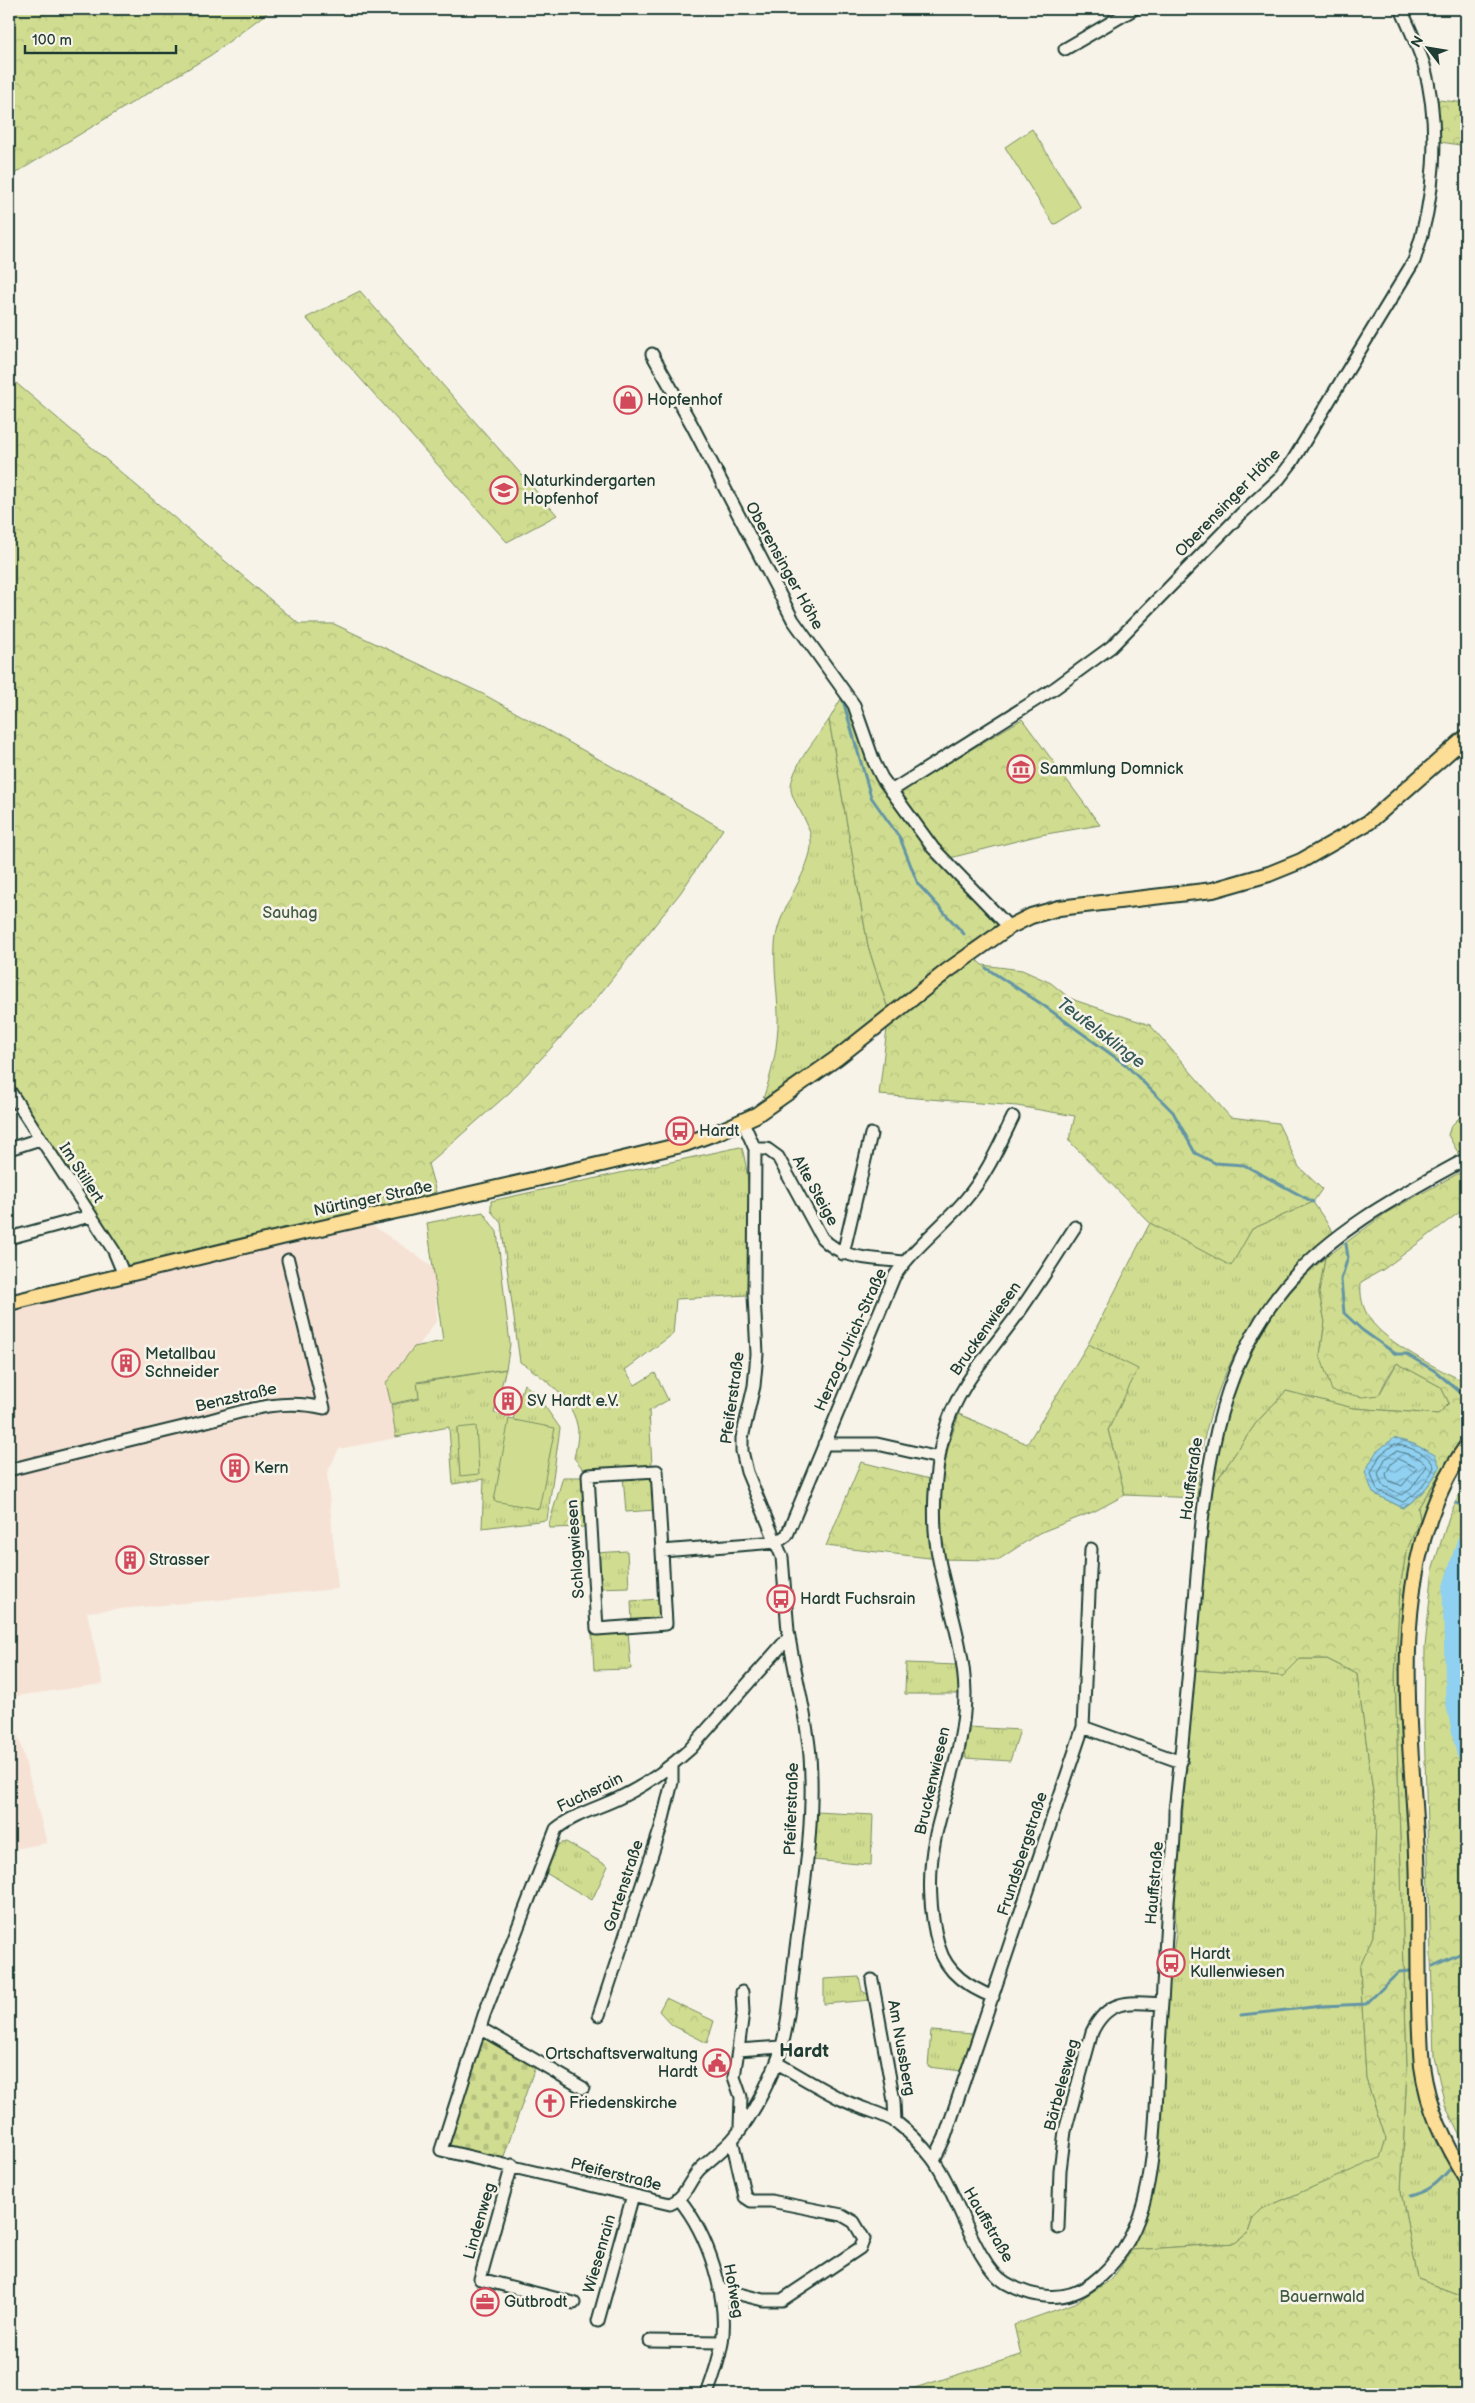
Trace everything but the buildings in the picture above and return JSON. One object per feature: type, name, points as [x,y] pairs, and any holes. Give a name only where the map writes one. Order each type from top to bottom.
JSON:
[{"type":"main road","name":"Nürtinger Straße","points":[[9,1303],[685,1144],[743,1122],[837,1058],[948,970],[1009,927],[1031,916],[1059,908],[1213,890],[1277,871],[1330,846],[1370,822],[1466,737]]},
{"type":"main road","points":[[1466,1447],[1437,1501],[1421,1551],[1409,1616],[1407,1660],[1417,1856],[1422,2066],[1427,2098],[1436,2124],[1466,2178]]},
{"type":"street","points":[[1065,49],[1134,9]]},
{"type":"street","name":"Oberensinger Höhe","points":[[891,791],[1055,688],[1110,648],[1242,513],[1279,479],[1292,462],[1414,260],[1425,230],[1430,201],[1434,141],[1430,99],[1424,65],[1401,9]]},
{"type":"street","name":"Oberensinger Höhe","points":[[652,354],[692,425],[793,620],[854,704],[874,762],[891,791],[933,848],[1009,927]]},
{"type":"street","name":"Im Stillert","points":[[9,1090],[114,1251],[124,1275]]},
{"type":"street","name":"Herzog-Ulrich-Straße","points":[[777,1542],[787,1535],[894,1277],[904,1262],[967,1199],[983,1176],[1013,1117]]},
{"type":"street","name":"Pfeiferstraße","points":[[441,2150],[512,2165],[665,2204],[679,2199],[693,2176],[732,2140],[740,2130],[760,2097],[777,2063],[792,1980],[810,1838],[812,1803],[809,1754],[789,1637],[782,1557],[747,1472],[742,1451],[742,1438],[754,1386],[757,1354],[754,1295],[755,1149],[743,1122]]},
{"type":"street","points":[[843,1254],[871,1134]]},
{"type":"street","points":[[9,1150],[40,1139]]},
{"type":"street","name":"Alte Steige","points":[[755,1149],[767,1149],[778,1157],[822,1238],[832,1249],[843,1254],[904,1262]]},
{"type":"street","name":"Hauffstraße","points":[[777,2063],[840,2098],[895,2122],[934,2160],[980,2251],[995,2274],[1006,2283],[1029,2293],[1057,2298],[1071,2296],[1085,2289],[1117,2260],[1132,2237],[1140,2215],[1153,2158],[1169,1900],[1175,1847],[1175,1811],[1204,1498],[1210,1458],[1224,1398],[1238,1364],[1265,1315],[1285,1287],[1312,1259],[1356,1224],[1386,1204],[1466,1159]]},
{"type":"street","points":[[9,1238],[90,1216]]},
{"type":"street","name":"Bruckenwiesen","points":[[993,1997],[959,1979],[944,1959],[938,1942],[932,1902],[932,1864],[935,1838],[960,1747],[965,1695],[962,1648],[938,1559],[935,1493],[944,1432],[961,1393],[1020,1311],[1075,1227]]},
{"type":"street","name":"Benzstraße","points":[[9,1470],[268,1404],[292,1403],[324,1408],[288,1260]]},
{"type":"street","points":[[824,1444],[877,1444],[939,1458]]},
{"type":"street","name":"Schlagwiesen","points":[[657,1471],[662,1552],[666,1624],[597,1629],[588,1475],[657,1471]]},
{"type":"street","points":[[662,1552],[777,1542]]},
{"type":"street","name":"Frundsbergstraße","points":[[934,2160],[945,2137],[1083,1727],[1086,1703],[1091,1549]]},
{"type":"street","name":"Fuchsrain","points":[[441,2150],[480,2028],[556,1829],[565,1821],[623,1796],[672,1765],[690,1748],[789,1637]]},
{"type":"street","points":[[1083,1727],[1180,1762]]},
{"type":"street","name":"Gartenstraße","points":[[599,2015],[661,1827],[672,1782],[672,1765]]},
{"type":"street","name":"Am Nussberg","points":[[872,1980],[894,2101],[895,2122]]},
{"type":"street","points":[[740,2130],[741,2097],[734,2077],[743,2012],[742,1992]]},
{"type":"street","name":"Bärbelesweg","points":[[1058,2228],[1060,2170],[1065,2131],[1092,2032],[1098,2020],[1115,2006],[1128,2002],[1162,2004]]},
{"type":"street","points":[[480,2028],[583,2088]]},
{"type":"street","points":[[738,2050],[781,2047]]},
{"type":"street","points":[[719,2290],[763,2300],[782,2300],[860,2248],[864,2239],[854,2222],[842,2215],[771,2201],[752,2200],[745,2197],[732,2140]]},
{"type":"street","name":"Lindenweg","points":[[512,2165],[480,2279],[574,2303]]},
{"type":"street","name":"Wiesenrain","points":[[598,2322],[633,2195]]},
{"type":"street","name":"Hofweg","points":[[679,2199],[689,2211],[707,2246],[719,2290],[722,2342],[707,2394]]},
{"type":"street","points":[[650,2341],[722,2342]]},
{"type":"shaded area","points":[[357,1221],[372,1225],[434,1267],[437,1320],[388,1389],[396,1438],[339,1449],[327,1473],[338,1589],[87,1612],[103,1684],[9,1697],[9,1303]]},
{"type":"shaded area","points":[[9,1701],[47,1843],[9,1850]]},
{"type":"green space","points":[[9,9],[272,9],[211,55],[9,177]]},
{"type":"green space","points":[[1430,99],[1466,103],[1466,146],[1434,141]]},
{"type":"green space","points":[[1032,129],[1081,208],[1054,225],[1005,147]]},
{"type":"green space","points":[[360,291],[557,515],[507,542],[306,318]]},
{"type":"green space","name":"Sauhag","points":[[9,377],[299,624],[334,624],[483,694],[723,829],[681,892],[592,1004],[509,1093],[428,1164],[436,1192],[357,1221],[124,1275],[9,1090]]},
{"type":"green space","points":[[846,695],[889,792],[999,924],[964,948],[982,965],[1022,970],[1051,983],[1068,997],[1077,1001],[1150,1025],[1230,1117],[1278,1123],[1299,1167],[1322,1189],[1313,1202],[1252,1229],[1231,1266],[1150,1223],[1069,1141],[1075,1116],[1017,1106],[879,1095],[889,1012],[868,946],[829,720],[842,697]]},
{"type":"green space","points":[[1022,719],[1100,825],[1040,835],[946,859],[900,792]]},
{"type":"green space","points":[[829,720],[868,946],[889,1012],[762,1102],[775,1055],[777,1039],[775,945],[777,933],[780,921],[810,853],[810,832],[794,800],[791,785],[801,759]]},
{"type":"green space","points":[[1466,1111],[1466,1153],[1460,1156],[1448,1135],[1451,1126]]},
{"type":"green space","points":[[742,1148],[746,1165],[749,1201],[747,1295],[676,1299],[673,1334],[625,1370],[635,1385],[655,1373],[668,1400],[649,1411],[652,1466],[583,1469],[574,1458],[578,1431],[571,1409],[557,1390],[520,1362],[501,1223],[491,1211],[491,1201]]},
{"type":"green space","name":"Bauernwald","points":[[1466,1169],[1466,1205],[1461,1211],[1384,1269],[1361,1282],[1361,1297],[1370,1319],[1387,1337],[1442,1371],[1466,1382],[1466,1432],[1418,1508],[1420,1519],[1406,1552],[1400,1588],[1395,1676],[1407,2068],[1401,2192],[1418,2279],[1466,2297],[1466,2394],[895,2394],[1021,2355],[1014,2325],[1075,2303],[1112,2279],[1132,2250],[1235,2243],[1248,2233],[1253,2218],[1262,2209],[1380,2158],[1386,2139],[1366,2079],[1360,1967],[1373,1936],[1376,1814],[1357,1674],[1327,1659],[1300,1659],[1283,1676],[1195,1670],[1211,1489],[1256,1423],[1286,1391],[1353,1408],[1438,1414],[1449,1403],[1441,1387],[1397,1363],[1379,1395],[1363,1397],[1332,1391],[1320,1355],[1325,1322],[1319,1293],[1325,1258],[1386,1213]],"holes":[[[1440,1467],[1420,1495],[1403,1508],[1373,1493]]]},
{"type":"green space","points":[[1313,1202],[1333,1232],[1309,1254],[1267,1303],[1233,1357],[1220,1386],[1210,1417],[1201,1455],[1197,1498],[1125,1495],[1108,1430],[1137,1369],[1088,1344],[1150,1223],[1231,1265],[1252,1229]]},
{"type":"green space","points":[[483,1212],[497,1232],[510,1344],[506,1369],[417,1382],[419,1398],[391,1404],[386,1383],[414,1347],[443,1341],[427,1223]]},
{"type":"green space","points":[[1325,1258],[1319,1293],[1325,1322],[1320,1355],[1379,1395],[1397,1363],[1441,1387],[1449,1403],[1438,1414],[1352,1408],[1286,1391],[1256,1423],[1211,1489],[1222,1425],[1249,1355],[1275,1312],[1290,1293]]},
{"type":"green space","points":[[1088,1344],[1138,1369],[1108,1430],[1125,1495],[1095,1511],[1039,1533],[998,1560],[938,1559],[826,1546],[861,1462],[942,1482],[948,1447],[959,1414],[1027,1444]]},
{"type":"green space","points":[[506,1369],[494,1413],[513,1419],[524,1384],[536,1394],[560,1428],[547,1520],[482,1528],[484,1479],[453,1484],[449,1427],[396,1437],[391,1405],[419,1399],[417,1383]]},
{"type":"green space","points":[[509,1419],[555,1428],[539,1509],[494,1501]]},
{"type":"green space","points":[[476,1426],[479,1474],[460,1476],[457,1428]]},
{"type":"green space","points":[[1466,1432],[1466,1438],[1417,1547],[1410,1821],[1422,2098],[1439,2143],[1466,2188],[1466,2297],[1418,2279],[1401,2192],[1407,2068],[1395,1676],[1400,1588],[1406,1552],[1420,1519],[1418,1508]]},
{"type":"green space","points":[[623,1476],[649,1477],[652,1480],[656,1510],[626,1512]]},
{"type":"green space","points":[[563,1477],[582,1477],[585,1527],[550,1528],[549,1524]]},
{"type":"green space","points":[[1466,1479],[1466,2149],[1445,2105],[1434,2057],[1424,1725],[1425,1647],[1433,1567],[1449,1517]]},
{"type":"green space","points":[[627,1551],[629,1587],[598,1588],[596,1553]]},
{"type":"green space","points":[[660,1599],[657,1617],[650,1621],[632,1622],[631,1601]]},
{"type":"green space","points":[[628,1631],[631,1669],[594,1670],[592,1633]]},
{"type":"green space","points":[[1300,1659],[1327,1659],[1357,1674],[1376,1814],[1373,1936],[1360,1967],[1366,2079],[1386,2139],[1380,2159],[1262,2209],[1253,2218],[1248,2233],[1235,2243],[1132,2250],[1153,2190],[1158,2155],[1168,1987],[1176,1933],[1175,1899],[1195,1670],[1283,1676]]},
{"type":"green space","points":[[906,1663],[957,1665],[959,1694],[905,1694]]},
{"type":"green space","points":[[968,1727],[1020,1730],[1010,1761],[965,1758]]},
{"type":"green space","points":[[816,1812],[873,1815],[871,1865],[812,1860]]},
{"type":"green space","points":[[566,1842],[608,1866],[592,1900],[544,1872],[555,1845]]},
{"type":"green space","points":[[859,1977],[862,1991],[871,1996],[871,2000],[824,2004],[824,1979]]},
{"type":"green space","points":[[666,1998],[714,2021],[707,2043],[672,2025],[659,2011]]},
{"type":"green space","points":[[931,2031],[974,2034],[962,2071],[928,2067]]},
{"type":"green space","points":[[483,2036],[535,2067],[503,2159],[449,2148]]},
{"type":"water","points":[[1394,1438],[1414,1444],[1435,1455],[1440,1467],[1424,1490],[1403,1508],[1373,1493],[1365,1472],[1376,1452]]},
{"type":"waterway","name":"Teufelsklinge","points":[[842,697],[871,797],[900,838],[918,884],[964,934]]},
{"type":"waterway","name":"Teufelsklinge","points":[[986,968],[1043,1005],[1126,1065],[1173,1112],[1195,1153],[1215,1163],[1244,1165],[1313,1202]]},
{"type":"waterway","name":"Teufelsklinge","points":[[1346,1244],[1348,1257],[1341,1280],[1344,1313],[1362,1330],[1396,1354],[1406,1354],[1435,1371],[1466,1397]]},
{"type":"waterway","points":[[1456,1503],[1466,1508]]},
{"type":"waterway","points":[[1466,1543],[1452,1589],[1455,1701],[1466,1753]]},
{"type":"waterway","points":[[1433,1966],[1466,1951]]},
{"type":"waterway","points":[[1241,2015],[1322,2006],[1366,2004],[1399,1972],[1410,1971]]},
{"type":"waterway","points":[[1410,2196],[1432,2186],[1449,2170]]},
{"type":"place","name":"Hopfenhof","points":[[628,400]]},
{"type":"place","name":"Naturkindergarten Hopfenhof","points":[[504,490]]},
{"type":"place","name":"Sammlung Domnick","points":[[1021,769]]},
{"type":"place","name":"Hardt","points":[[680,1131]]},
{"type":"place","name":"Metallbau Schneider","points":[[126,1363]]},
{"type":"place","name":"SV Hardt e.V.","points":[[508,1401]]},
{"type":"place","name":"Kern","points":[[235,1468]]},
{"type":"place","name":"Strasser","points":[[130,1560]]},
{"type":"place","name":"Hardt Fuchsrain","points":[[781,1599]]},
{"type":"place","name":"Hardt Kullenwiesen","points":[[1171,1963]]},
{"type":"place","name":"Ortschaftsverwaltung Hardt","points":[[717,2063]]},
{"type":"place","name":"Friedenskirche","points":[[550,2103]]},
{"type":"place","name":"Gutbrodt","points":[[485,2302]]},
{"type":"district","name":"Hardt","points":[[804,2051]]}]
